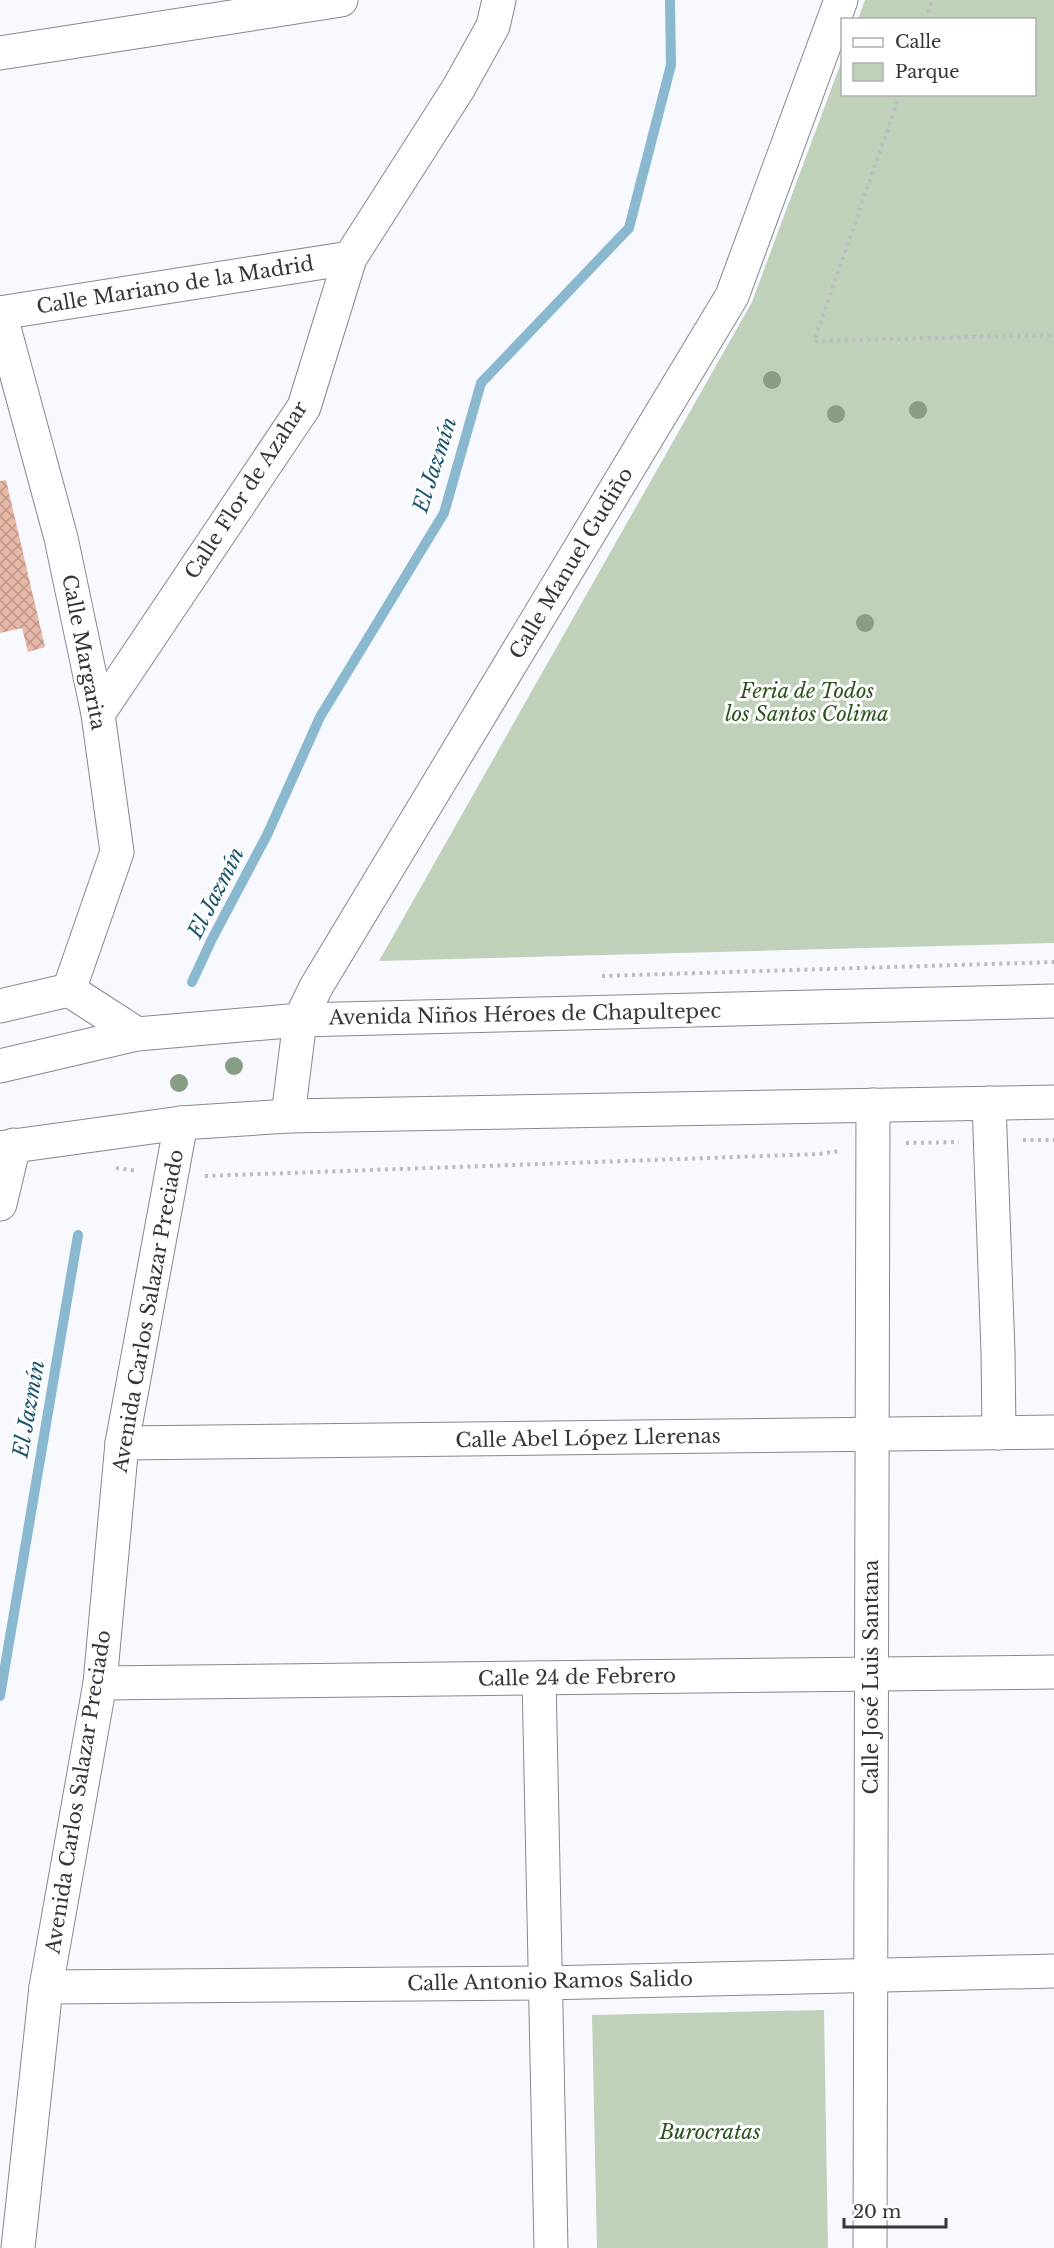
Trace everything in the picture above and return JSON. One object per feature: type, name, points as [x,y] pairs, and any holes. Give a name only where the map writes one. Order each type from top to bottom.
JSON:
[{"type":"street","points":[[0,53],[340,0]]},
{"type":"street","name":"Calle Flor de Azahar","points":[[98,714],[304,407],[350,258],[458,89],[493,26],[500,0]]},
{"type":"street","name":"Calle Manuel Gudiño","points":[[288,1116],[300,1020],[322,977],[732,296],[841,0]]},
{"type":"street","name":"Calle Mariano de la Madrid","points":[[0,313],[350,258]]},
{"type":"street","name":"Calle Margarita","points":[[0,313],[61,538],[98,714],[117,852],[69,990]]},
{"type":"street","points":[[0,1006],[69,990],[137,1034]]},
{"type":"street","name":"Avenida Niños Héroes de Chapultepec","points":[[0,1066],[137,1034],[300,1020],[1054,1001]]},
{"type":"street","points":[[0,1202],[7,1147],[181,1123],[288,1116],[1054,1102]]},
{"type":"street","points":[[989,1103],[999,1433]]},
{"type":"street","name":"Calle José Luis Santana","points":[[870,2248],[873,1106]]},
{"type":"street","name":"Avenida Carlos Salazar Preciado","points":[[18,2248],[46,1987],[100,1683],[123,1443],[181,1123]]},
{"type":"street","name":"Calle Abel López Llerenas","points":[[123,1443],[1054,1432]]},
{"type":"street","name":"Calle 24 de Febrero","points":[[100,1683],[1054,1672]]},
{"type":"street","points":[[539,1678],[551,2248]]},
{"type":"street","name":"Calle Antonio Ramos Salido","points":[[46,1987],[545,1983],[1054,1971]]},
{"type":"path","points":[[927,18],[932,0]]},
{"type":"path","points":[[899,96],[814,341],[1054,334]]},
{"type":"path","points":[[109,1166],[172,1177],[819,1154],[890,1143],[1054,1140]]},
{"type":"green space","name":"Feria de Todos los Santos Colima","points":[[865,0],[1054,0],[1054,943],[379,961],[752,302],[841,63],[841,96],[1036,96],[1036,18],[858,18]]},
{"type":"green space","name":"Burocratas","points":[[824,2010],[828,2248],[597,2248],[592,2015]]},
{"type":"building","points":[[6,480],[45,647],[28,652],[22,628],[0,633],[0,481]]},
{"type":"waterway","name":"El Jazmín","points":[[192,982],[267,835],[320,717],[444,513],[481,383],[629,228],[671,65],[670,0]]},
{"type":"waterway","name":"El Jazmín","points":[[0,1696],[78,1235]]}]
